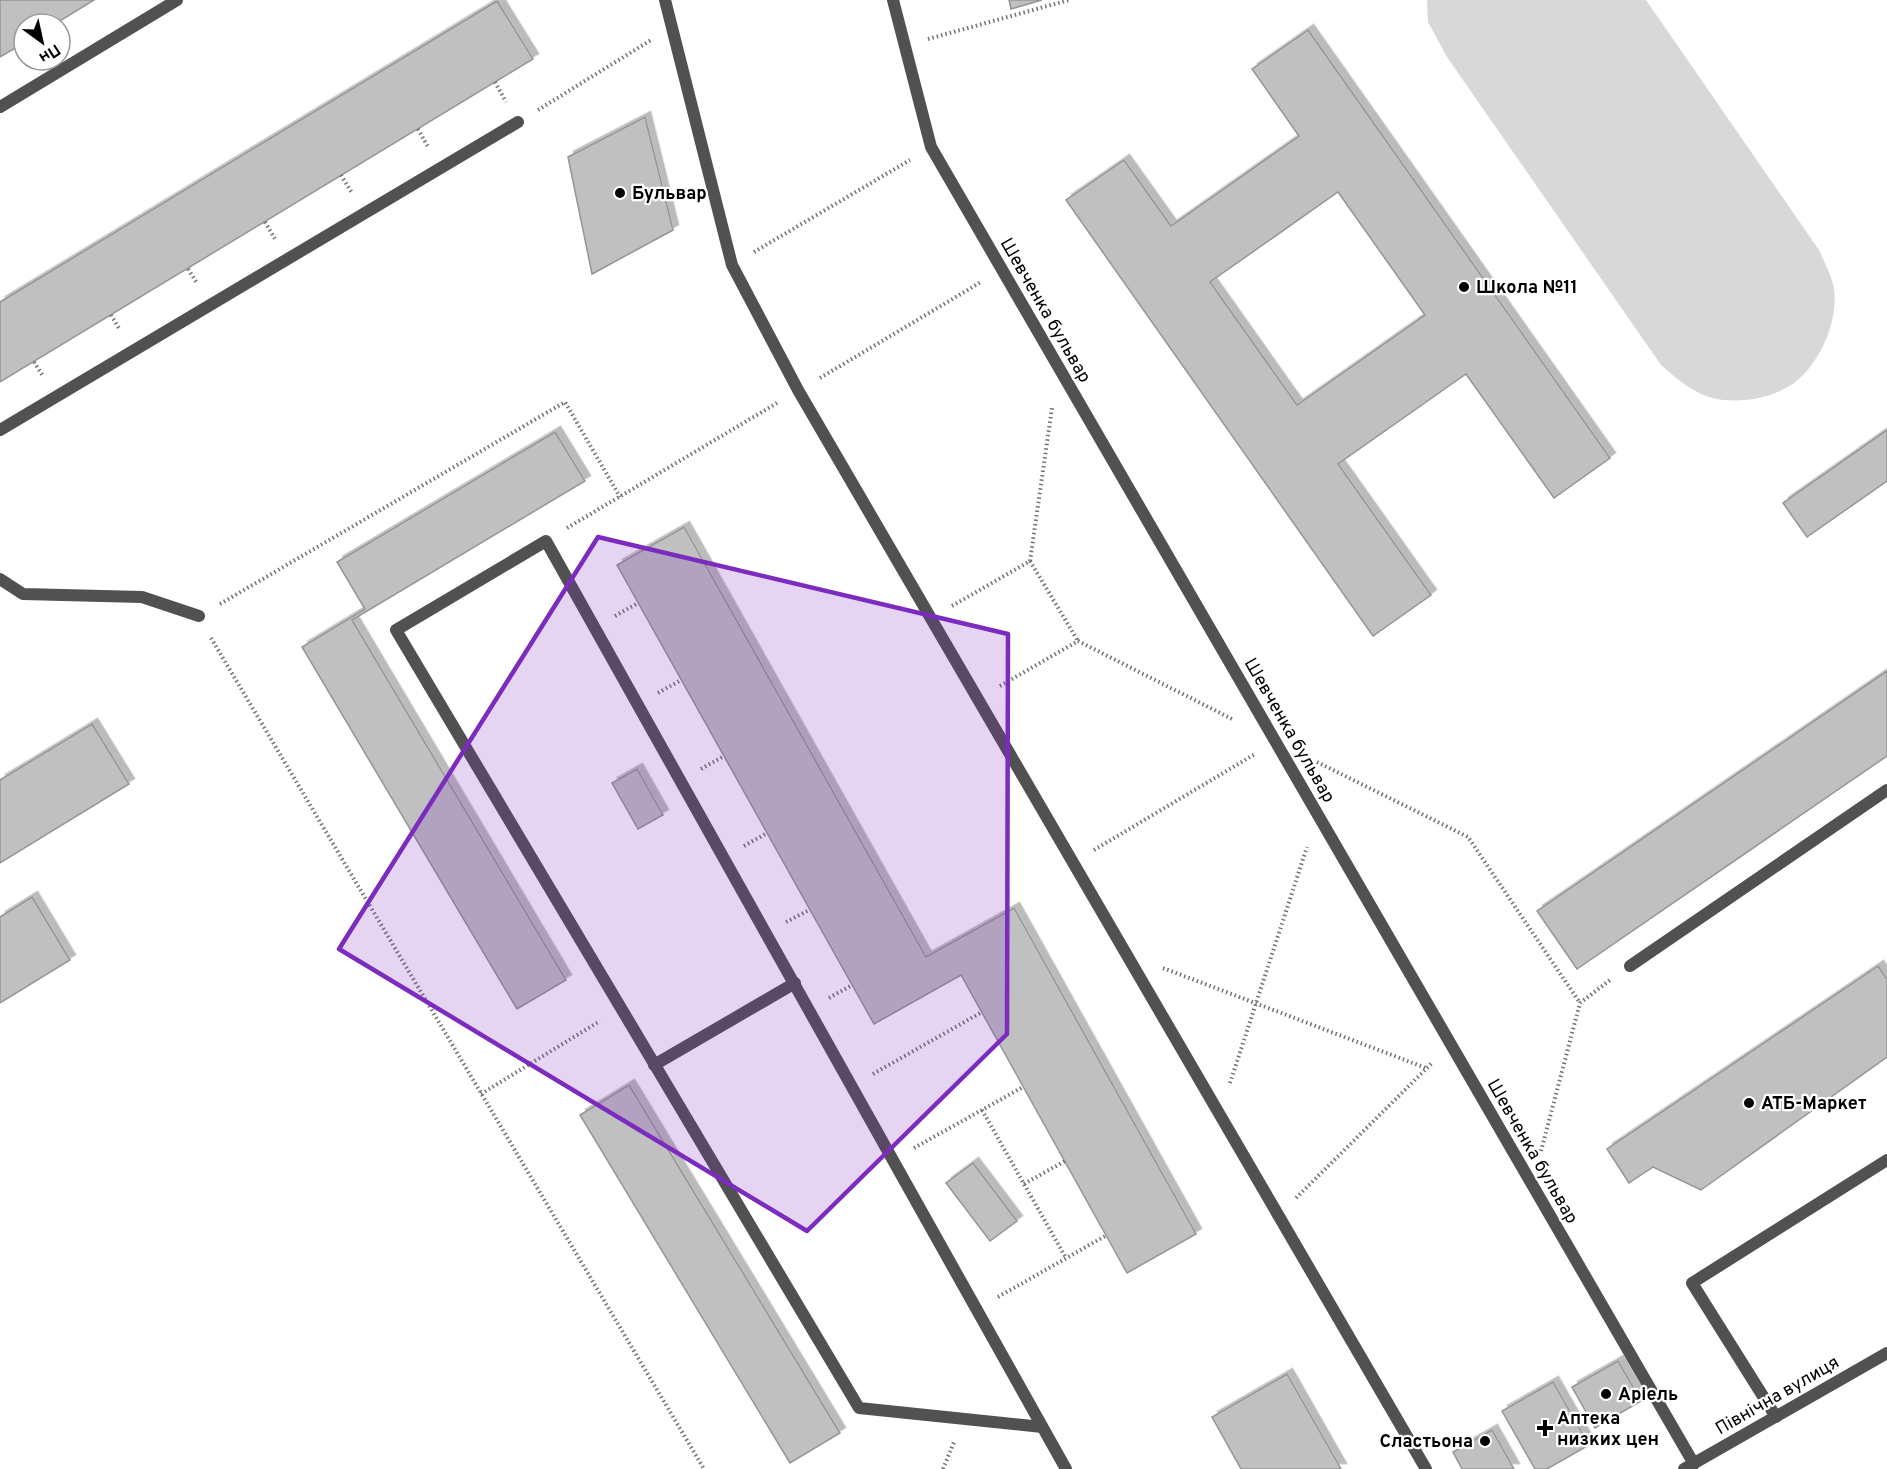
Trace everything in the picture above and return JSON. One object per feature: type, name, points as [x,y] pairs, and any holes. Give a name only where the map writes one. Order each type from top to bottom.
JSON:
[{"type":"street","points":[[0,107],[177,0]]},
{"type":"street","points":[[665,0],[732,265],[798,390],[1426,1469]]},
{"type":"street","name":"Шевченка бульвар","points":[[893,0],[931,147],[1532,1185],[1691,1467]]},
{"type":"street","points":[[0,430],[518,122]]},
{"type":"street","points":[[1042,1427],[859,1408],[396,630],[546,541],[978,1308],[1066,1469]]},
{"type":"street","points":[[0,579],[22,594],[142,597],[199,616]]},
{"type":"street","points":[[1630,966],[1887,790]]},
{"type":"street","points":[[654,1065],[795,983]]},
{"type":"street","points":[[1776,1417],[1692,1283],[1887,1160]]},
{"type":"street","name":"Північна вулиця","points":[[1691,1467],[1887,1353]]},
{"type":"path","points":[[905,45],[1069,0]]},
{"type":"path","points":[[518,122],[672,27]]},
{"type":"path","points":[[732,265],[931,147]]},
{"type":"path","points":[[546,541],[1003,270]]},
{"type":"path","points":[[1058,365],[1030,561],[1078,641],[1234,720]]},
{"type":"path","points":[[620,497],[565,402],[199,616],[704,1469]]},
{"type":"path","points":[[931,619],[1030,561]]},
{"type":"path","points":[[977,698],[1078,641]]},
{"type":"path","points":[[1073,862],[1276,742],[1468,837],[1580,1003]]},
{"type":"path","points":[[1220,1115],[1318,814]]},
{"type":"path","points":[[1127,954],[1426,1068]]},
{"type":"path","points":[[1532,1185],[1580,1003],[1630,966]]},
{"type":"path","points":[[481,1094],[621,1008]]},
{"type":"path","points":[[852,1085],[982,1012]]},
{"type":"path","points":[[1278,1216],[1450,1044]]},
{"type":"path","points":[[894,1159],[1023,1087]]},
{"type":"path","points":[[982,1110],[1066,1258]]},
{"type":"path","points":[[1024,1184],[1065,1161]]},
{"type":"path","points":[[978,1308],[1107,1235]]},
{"type":"highlighted area","points":[[598,537],[1008,634],[1007,1034],[807,1231],[339,949]]},
{"type":"shaded area","points":[[1427,0],[1646,0],[1819,250],[1829,271],[1835,297],[1831,326],[1819,354],[1801,377],[1791,385],[1767,396],[1750,400],[1724,400],[1698,392],[1682,383],[1661,365],[1447,57],[1428,22]]},
{"type":"building","points":[[0,0],[94,0],[72,14],[12,12],[12,50],[0,57]]},
{"type":"building","points":[[1009,0],[1042,0],[1011,9]]},
{"type":"building","points":[[497,1],[533,59],[0,382],[0,302]]},
{"type":"building","points":[[1308,30],[1610,458],[1554,498],[1466,374],[1338,464],[1431,595],[1373,636],[1066,200],[1124,160],[1171,226],[1299,136],[1252,69]],"holes":[[[1338,192],[1425,315],[1297,405],[1210,282]]]},
{"type":"building","name":"Бульвар","points":[[645,117],[673,230],[592,274],[568,157]]},
{"type":"building","points":[[1887,430],[1887,481],[1807,537],[1783,503]]},
{"type":"building","points":[[555,432],[585,481],[352,620],[566,980],[517,1009],[302,647],[365,609],[337,562]]},
{"type":"building","points":[[684,527],[926,957],[1014,908],[1196,1234],[1127,1273],[961,975],[874,1024],[617,565]]},
{"type":"building","points":[[1887,671],[1887,756],[1577,969],[1537,911]]},
{"type":"building","points":[[92,724],[129,784],[0,863],[0,780]]},
{"type":"building","points":[[637,769],[663,815],[638,829],[612,783]]},
{"type":"building","points":[[32,897],[70,960],[0,1003],[0,917]]},
{"type":"building","name":"АТБ-Маркет","points":[[1878,966],[1887,979],[1887,1057],[1701,1190],[1653,1167],[1629,1183],[1607,1149]]},
{"type":"building","points":[[629,1085],[840,1433],[790,1463],[580,1115]]},
{"type":"building","points":[[973,1163],[1017,1221],[990,1241],[946,1183]]},
{"type":"building","name":"Аріель","points":[[1618,1361],[1641,1401],[1595,1428],[1572,1387]]},
{"type":"building","points":[[1287,1374],[1341,1469],[1241,1469],[1212,1417]]},
{"type":"building","name":"Аптека низких цен","points":[[1553,1382],[1589,1445],[1547,1469],[1535,1469],[1502,1411]]},
{"type":"building","name":"Сластьона","points":[[1492,1430],[1514,1469],[1462,1469],[1453,1452]]},
{"type":"place","name":"Бульвар","points":[[620,193]]},
{"type":"place","name":"Школа №11","points":[[1464,287]]},
{"type":"place","name":"АТБ-Маркет","points":[[1749,1103]]},
{"type":"place","name":"Аріель","points":[[1606,1394]]},
{"type":"place","name":"Аптека низких цен","points":[[1545,1428]]},
{"type":"place","name":"Сластьона","points":[[1485,1441]]}]
